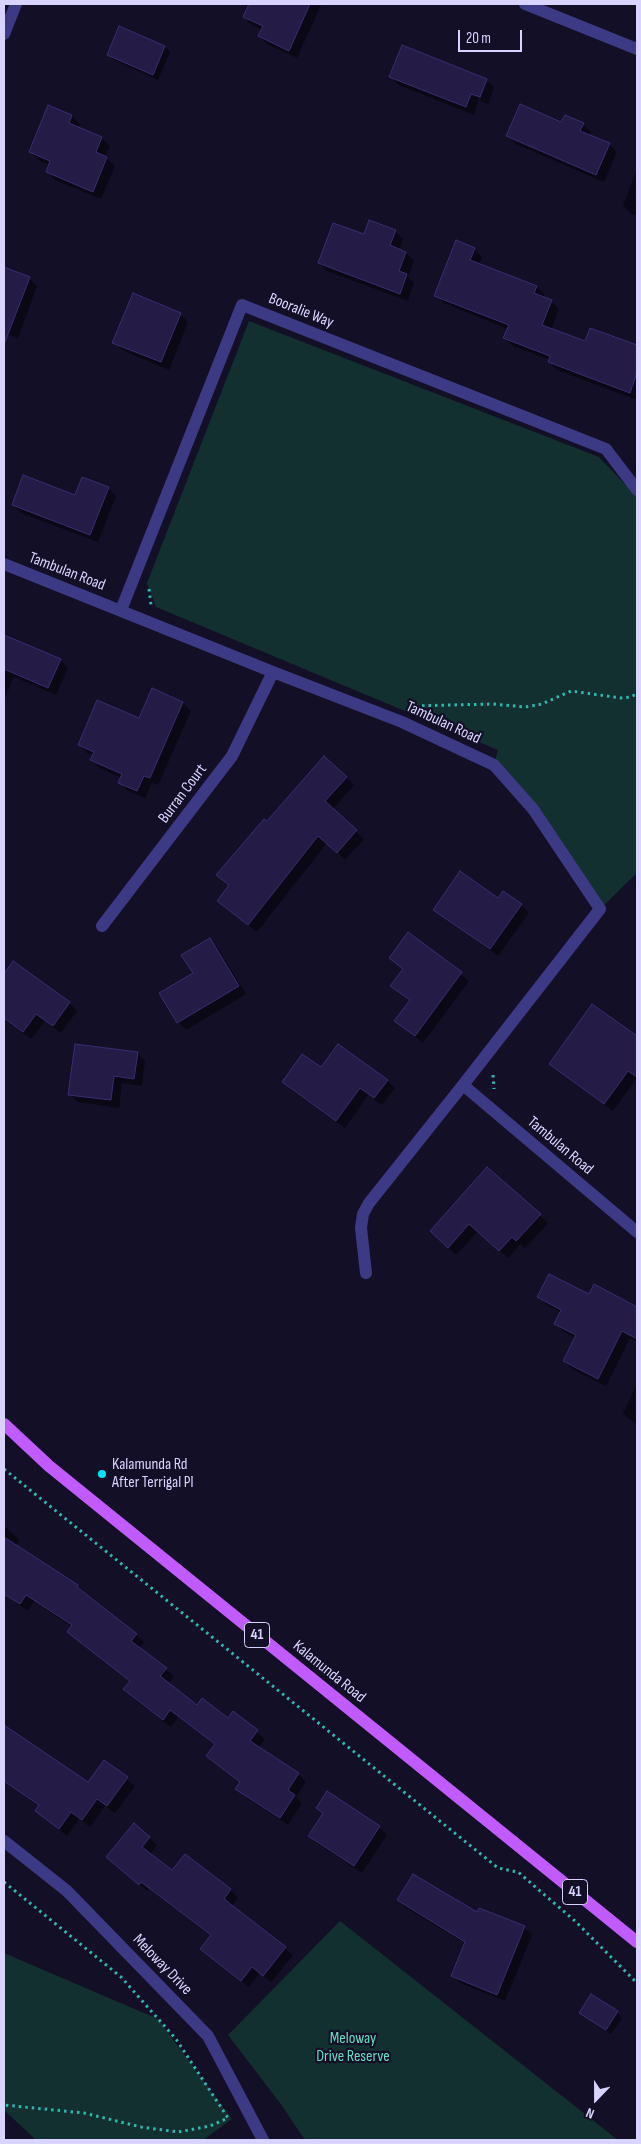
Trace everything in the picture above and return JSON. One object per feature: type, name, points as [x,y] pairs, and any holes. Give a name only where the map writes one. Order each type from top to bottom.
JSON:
[{"type":"main road","name":"Kalamunda Road","points":[[4,1424],[57,1473],[637,1942]]},
{"type":"street","points":[[4,34],[16,4]]},
{"type":"street","points":[[525,4],[637,49]]},
{"type":"street","name":"Booralie Way","points":[[121,610],[242,305],[606,449],[637,490]]},
{"type":"street","name":"Tambulan Road","points":[[4,564],[402,722],[494,765],[533,809],[600,909],[369,1203],[363,1214],[361,1228],[366,1273]]},
{"type":"street","name":"Burran Court","points":[[102,926],[232,756],[273,672]]},
{"type":"street","name":"Tambulan Road","points":[[463,1085],[637,1232]]},
{"type":"street","name":"Meloway Drive","points":[[4,1840],[67,1891],[208,2036],[263,2140]]},
{"type":"path","points":[[133,581],[150,588],[149,601],[154,609]]},
{"type":"path","points":[[407,706],[493,704],[526,707],[542,704],[571,691],[621,698],[630,698],[637,694]]},
{"type":"path","points":[[494,1092],[493,1079],[495,1069]]},
{"type":"path","points":[[4,1470],[498,1868],[518,1872],[587,1932],[637,1983]]},
{"type":"path","points":[[4,1882],[121,1977],[176,2039],[228,2118],[210,2126],[178,2132],[141,2128],[84,2112],[4,2105]]},
{"type":"green space","points":[[249,321],[599,457],[637,497],[637,873],[600,909],[494,765],[498,750],[156,607],[147,583]]},
{"type":"green space","name":"Meloway Drive Reserve","points":[[340,1921],[618,2140],[305,2140],[280,2103],[228,2035]]},
{"type":"green space","points":[[4,1953],[158,2019],[232,2119],[203,2140],[36,2140],[4,2110]]},
{"type":"building","points":[[249,4],[310,4],[289,51],[258,36],[263,26],[243,17]]},
{"type":"building","points":[[119,26],[165,46],[153,75],[107,55]]},
{"type":"building","points":[[402,45],[487,79],[480,97],[471,94],[466,107],[389,77]]},
{"type":"building","points":[[520,104],[561,122],[565,115],[584,123],[580,131],[610,143],[596,175],[506,136]]},
{"type":"building","points":[[48,105],[72,115],[69,123],[102,137],[96,152],[107,157],[93,192],[46,172],[50,161],[29,152]]},
{"type":"building","points":[[369,220],[396,230],[390,245],[406,252],[399,271],[407,274],[400,294],[318,263],[333,223],[364,234]]},
{"type":"building","points":[[456,240],[475,248],[470,260],[537,286],[534,293],[552,300],[542,325],[585,341],[590,328],[637,345],[637,372],[630,393],[548,362],[550,356],[503,338],[509,325],[434,296]]},
{"type":"building","points":[[4,267],[30,277],[5,342],[4,342]]},
{"type":"building","points":[[133,293],[181,313],[161,362],[112,343]]},
{"type":"building","points":[[23,475],[75,495],[82,477],[109,487],[90,535],[12,505]]},
{"type":"building","points":[[4,635],[61,659],[48,688],[4,669]]},
{"type":"building","points":[[152,688],[183,702],[150,778],[144,776],[137,791],[118,783],[122,774],[90,760],[94,752],[78,745],[97,700],[139,718]]},
{"type":"building","points":[[324,756],[347,777],[325,801],[357,830],[337,853],[318,836],[248,925],[217,901],[229,885],[216,875],[264,819],[267,821]]},
{"type":"building","points":[[460,871],[498,898],[503,891],[522,904],[490,949],[433,910]]},
{"type":"building","points":[[408,932],[462,972],[415,1036],[394,1021],[410,1000],[390,986],[403,969],[389,958]]},
{"type":"building","points":[[210,938],[239,986],[177,1023],[159,993],[193,973],[181,955]]},
{"type":"building","points":[[13,961],[70,1002],[53,1026],[36,1014],[23,1032],[4,1018],[4,974]]},
{"type":"building","points":[[592,1004],[637,1036],[637,1077],[628,1071],[604,1104],[549,1064]]},
{"type":"building","points":[[75,1044],[138,1052],[134,1079],[114,1076],[111,1100],[68,1095]]},
{"type":"building","points":[[338,1044],[388,1080],[374,1098],[360,1088],[336,1121],[282,1082],[302,1054],[321,1067]]},
{"type":"building","points":[[487,1167],[541,1214],[516,1241],[512,1237],[499,1251],[469,1224],[448,1248],[430,1231]]},
{"type":"building","points":[[549,1274],[589,1294],[594,1284],[637,1307],[637,1339],[622,1331],[598,1379],[563,1361],[576,1335],[554,1324],[561,1310],[537,1297]]},
{"type":"building","points":[[4,1537],[78,1585],[77,1587],[137,1634],[131,1641],[167,1668],[160,1676],[197,1705],[202,1698],[228,1718],[233,1711],[258,1730],[250,1741],[299,1773],[288,1790],[295,1795],[280,1818],[235,1789],[240,1782],[206,1756],[215,1744],[170,1710],[163,1720],[123,1689],[130,1681],[67,1632],[72,1625],[26,1595],[20,1604],[4,1594]]},
{"type":"building","points":[[4,1725],[88,1782],[104,1760],[128,1777],[107,1806],[97,1799],[82,1820],[71,1812],[59,1829],[35,1811],[39,1805],[4,1781]]},
{"type":"building","points":[[327,1791],[380,1826],[354,1866],[308,1836],[323,1813],[316,1808]]},
{"type":"building","points":[[134,1823],[150,1837],[142,1847],[172,1870],[185,1854],[231,1889],[224,1899],[286,1947],[263,1976],[252,1967],[241,1981],[200,1949],[211,1935],[141,1882],[139,1885],[106,1857]]},
{"type":"building","points":[[413,1874],[477,1912],[479,1908],[525,1926],[497,1995],[451,1976],[465,1942],[397,1900]]},
{"type":"building","points":[[591,1994],[618,2011],[606,2030],[579,2013]]},
{"type":"place","name":"Kalamunda Rd After Terrigal Pl","points":[[102,1474]]}]
